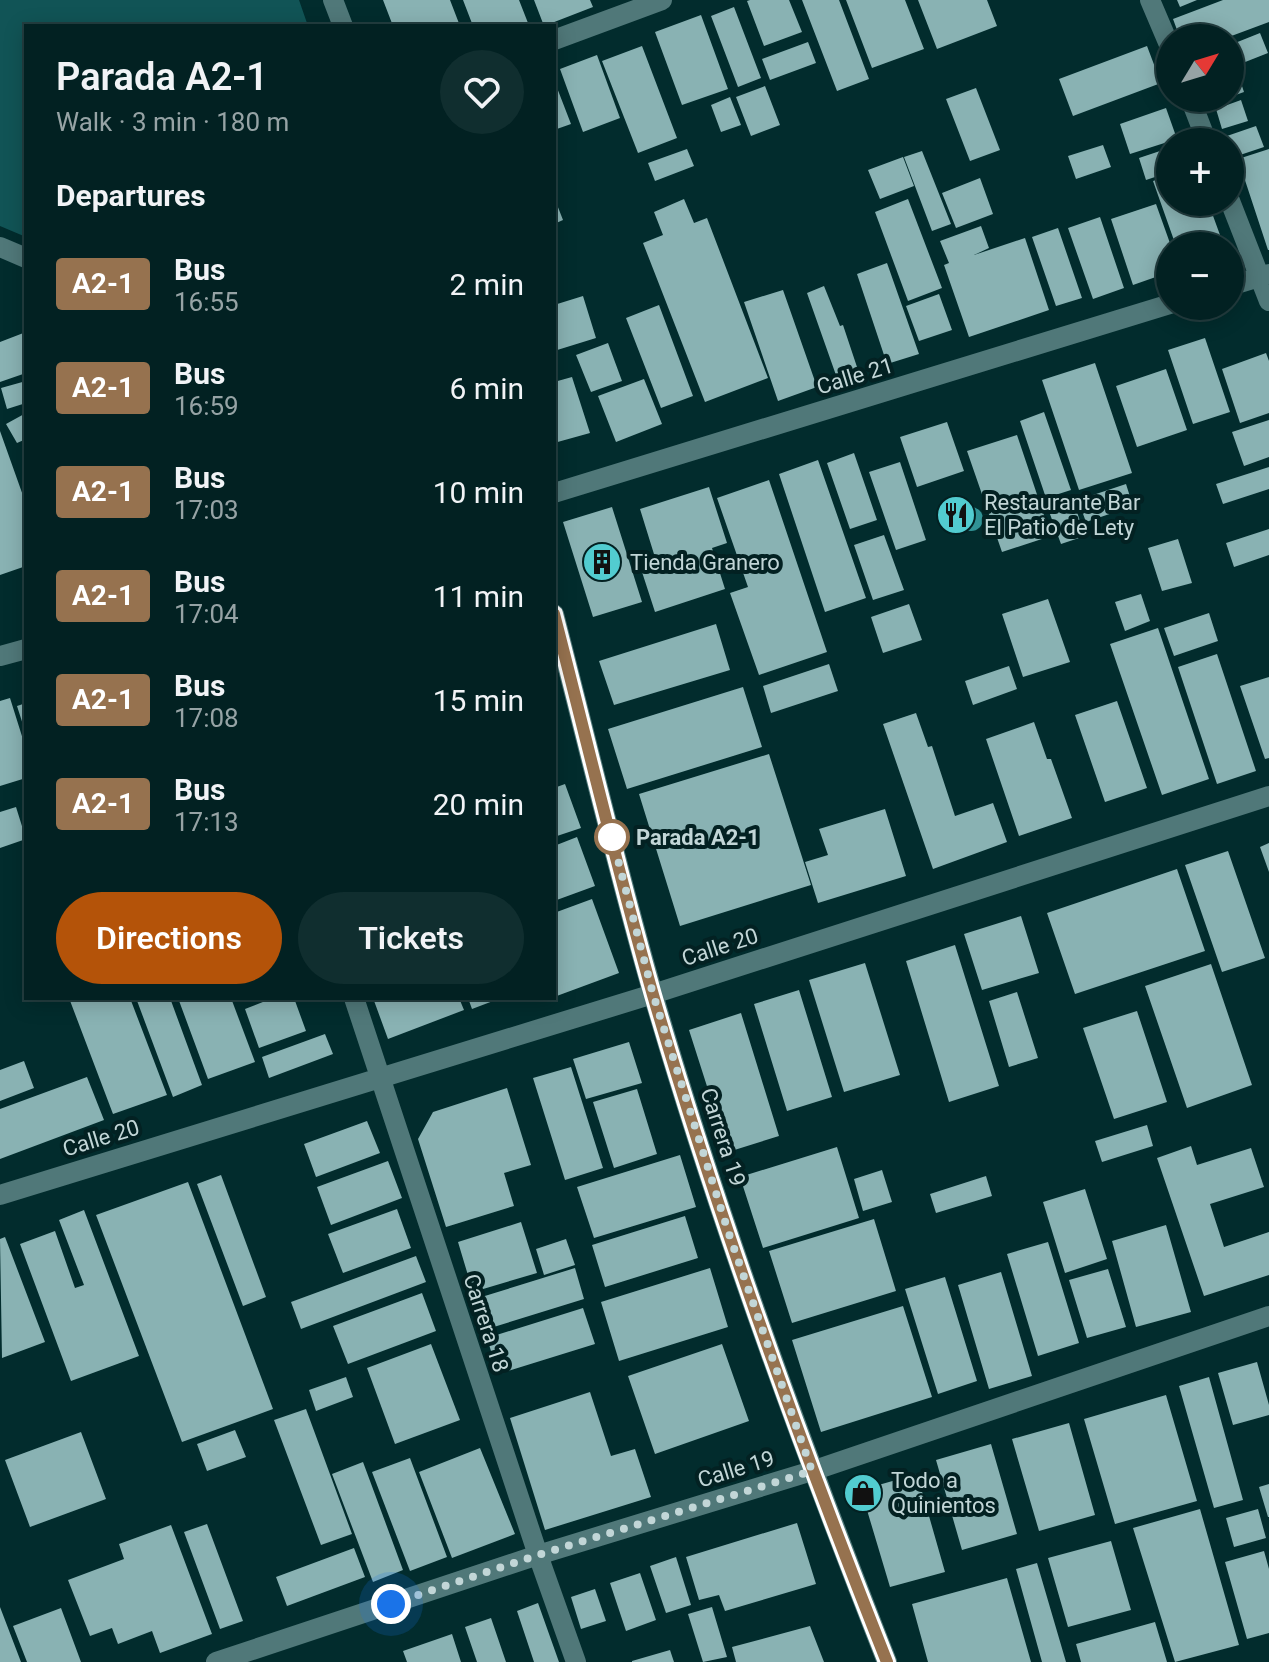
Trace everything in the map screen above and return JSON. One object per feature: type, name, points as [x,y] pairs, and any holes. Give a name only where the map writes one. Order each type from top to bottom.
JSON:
[{"type":"street","points":[[333,0],[342,24]]},
{"type":"street","points":[[556,39],[618,8],[662,0]]},
{"type":"street","points":[[1150,0],[1160,24]]},
{"type":"street","points":[[1237,216],[1264,276],[1269,301]]},
{"type":"street","points":[[0,247],[24,257]]},
{"type":"street","points":[[1244,282],[1264,276]]},
{"type":"street","name":"Calle 21","points":[[556,492],[1156,308]]},
{"type":"street","name":"Carrera 19","points":[[556,622],[653,994],[729,1234],[812,1471],[887,1662]]},
{"type":"street","points":[[0,656],[24,650]]},
{"type":"street","name":"Calle 20","points":[[0,1195],[653,994],[1269,796]]},
{"type":"street","name":"Carrera 18","points":[[355,1000],[576,1662]]},
{"type":"street","name":"Calle 19","points":[[216,1662],[538,1555],[812,1471],[1269,1316]]},
{"type":"shaded area","points":[[0,0],[299,0],[307,24],[24,24],[24,236],[0,226]]},
{"type":"building","points":[[383,0],[450,0],[459,24],[392,24]]},
{"type":"building","points":[[463,0],[519,0],[528,23],[525,24],[472,24]]},
{"type":"building","points":[[534,0],[590,0],[593,7],[549,24],[543,24]]},
{"type":"building","points":[[789,0],[802,32],[764,46],[747,1]]},
{"type":"building","points":[[802,0],[839,0],[869,79],[837,91]]},
{"type":"building","points":[[846,0],[905,0],[924,49],[872,68]]},
{"type":"building","points":[[918,0],[987,0],[997,26],[937,49]]},
{"type":"building","points":[[1177,0],[1197,0],[1180,7]]},
{"type":"building","points":[[1223,0],[1269,0],[1269,22],[1244,31],[1244,24],[1175,24],[1173,19]]},
{"type":"building","points":[[734,7],[761,78],[738,87],[711,16]]},
{"type":"building","points":[[701,15],[728,89],[682,105],[655,32]]},
{"type":"building","points":[[1260,33],[1268,53],[1244,62],[1244,39]]},
{"type":"building","points":[[808,42],[816,63],[770,80],[762,59]]},
{"type":"building","points":[[642,46],[677,138],[638,153],[602,61]]},
{"type":"building","points":[[1147,46],[1156,70],[1156,85],[1073,116],[1059,79]]},
{"type":"building","points":[[597,55],[620,118],[583,132],[560,69]]},
{"type":"building","points":[[556,85],[571,124],[556,129]]},
{"type":"building","points":[[765,86],[780,125],[751,136],[736,97]]},
{"type":"building","points":[[976,88],[1000,150],[970,161],[946,99]]},
{"type":"building","points":[[730,97],[741,125],[721,132],[711,105]]},
{"type":"building","points":[[1244,109],[1248,121],[1222,128],[1217,112],[1244,112]]},
{"type":"building","points":[[1156,111],[1167,112],[1173,128],[1156,128],[1156,146],[1130,154],[1120,124]]},
{"type":"building","points":[[1256,126],[1264,147],[1244,154],[1244,130]]},
{"type":"building","points":[[1103,145],[1111,167],[1076,179],[1068,156]]},
{"type":"building","points":[[687,149],[694,166],[655,181],[648,163]]},
{"type":"building","points":[[1269,149],[1269,250],[1244,177],[1244,157]]},
{"type":"building","points":[[922,151],[951,224],[932,231],[904,157]]},
{"type":"building","points":[[1156,152],[1156,177],[1146,180],[1139,158]]},
{"type":"building","points":[[903,157],[914,186],[880,199],[868,170]]},
{"type":"building","points":[[980,178],[993,214],[956,228],[942,193]]},
{"type":"building","points":[[684,199],[694,223],[707,218],[768,378],[705,402],[643,243],[663,235],[654,212]]},
{"type":"building","points":[[908,199],[942,288],[908,301],[875,212]]},
{"type":"building","points":[[556,202],[563,220],[556,223]]},
{"type":"building","points":[[1156,204],[1156,216],[1160,216],[1166,232],[1156,232],[1156,277],[1133,285],[1111,219]]},
{"type":"building","points":[[1165,216],[1213,216],[1219,232],[1171,232]]},
{"type":"building","points":[[1100,217],[1124,288],[1093,299],[1068,228]]},
{"type":"building","points":[[981,226],[989,248],[974,255],[1025,238],[1049,310],[969,337],[944,265],[949,263],[940,241]]},
{"type":"building","points":[[1058,228],[1082,298],[1056,306],[1032,237]]},
{"type":"building","points":[[887,263],[919,354],[887,364],[857,274]]},
{"type":"building","points":[[824,286],[840,326],[843,325],[858,370],[837,378],[807,293]]},
{"type":"building","points":[[783,290],[817,387],[778,401],[744,302]]},
{"type":"building","points":[[939,294],[952,330],[919,341],[906,306]]},
{"type":"building","points":[[583,296],[596,338],[556,350],[556,304]]},
{"type":"building","points":[[659,305],[693,396],[661,408],[626,318]]},
{"type":"building","points":[[24,333],[24,374],[0,382],[0,342]]},
{"type":"building","points":[[1205,338],[1230,412],[1193,424],[1168,350]]},
{"type":"building","points":[[608,343],[622,381],[591,392],[576,355]]},
{"type":"building","points":[[1266,353],[1269,361],[1269,413],[1240,423],[1222,369]]},
{"type":"building","points":[[1095,363],[1132,473],[1079,490],[1042,380]]},
{"type":"building","points":[[1166,369],[1187,430],[1137,447],[1116,386]]},
{"type":"building","points":[[572,377],[590,433],[556,442],[556,381]]},
{"type":"building","points":[[644,379],[662,424],[616,442],[598,396]]},
{"type":"building","points":[[24,382],[24,404],[7,409],[1,388]]},
{"type":"building","points":[[1044,412],[1071,490],[1046,498],[1020,421]]},
{"type":"building","points":[[24,414],[24,440],[17,443],[6,424]]},
{"type":"building","points":[[1269,420],[1269,457],[1244,466],[1232,432]]},
{"type":"building","points":[[947,422],[964,471],[917,487],[900,437]]},
{"type":"building","points":[[0,431],[24,498],[24,567],[0,575]]},
{"type":"building","points":[[1017,435],[1051,536],[1002,552],[967,451]]},
{"type":"building","points":[[854,453],[877,520],[850,529],[827,463]]},
{"type":"building","points":[[818,460],[866,598],[825,612],[779,474]]},
{"type":"building","points":[[900,462],[926,540],[896,550],[869,472]]},
{"type":"building","points":[[1269,467],[1269,489],[1223,504],[1216,484]]},
{"type":"building","points":[[769,480],[827,652],[759,675],[730,593],[748,587],[717,498]]},
{"type":"building","points":[[1126,484],[1133,506],[1086,522],[1078,500]]},
{"type":"building","points":[[709,487],[727,543],[712,548],[725,589],[655,612],[642,572],[658,567],[640,509]]},
{"type":"building","points":[[1072,497],[1085,536],[1061,544],[1047,506]]},
{"type":"building","name":"Tienda Granero","points":[[612,507],[642,602],[593,617],[563,522]]},
{"type":"building","points":[[1269,529],[1269,555],[1234,567],[1226,543]]},
{"type":"building","points":[[884,535],[904,590],[873,600],[854,545]]},
{"type":"building","points":[[1178,539],[1192,583],[1162,591],[1148,548]]},
{"type":"building","points":[[1141,594],[1150,621],[1125,631],[1115,602]]},
{"type":"building","points":[[1048,599],[1070,662],[1023,677],[1002,614]]},
{"type":"building","points":[[909,604],[922,640],[883,653],[871,617]]},
{"type":"building","points":[[1209,613],[1218,641],[1174,656],[1164,628]]},
{"type":"building","points":[[716,624],[730,670],[614,705],[599,661]]},
{"type":"building","points":[[1158,628],[1209,779],[1162,795],[1110,644]]},
{"type":"building","points":[[1217,654],[1256,771],[1217,784],[1178,667]]},
{"type":"building","points":[[829,664],[838,691],[771,713],[763,686]]},
{"type":"building","points":[[1009,666],[1017,689],[973,705],[965,681]]},
{"type":"building","points":[[1269,677],[1269,758],[1265,759],[1240,686]]},
{"type":"building","points":[[743,687],[762,747],[627,789],[608,729]]},
{"type":"building","points":[[10,698],[24,743],[24,779],[0,786],[0,701]]},
{"type":"building","points":[[1117,701],[1147,788],[1105,802],[1075,715]]},
{"type":"building","points":[[24,704],[24,728],[17,706]]},
{"type":"building","points":[[916,713],[928,747],[932,746],[955,816],[993,803],[1007,842],[933,869],[883,724]]},
{"type":"building","points":[[1034,722],[1072,818],[1019,836],[986,739]]},
{"type":"building","points":[[769,754],[811,885],[680,926],[639,794]]},
{"type":"building","points":[[565,784],[581,828],[556,836],[556,787]]},
{"type":"building","points":[[16,807],[24,840],[0,848],[0,812]]},
{"type":"building","points":[[885,809],[906,876],[818,903],[805,862],[828,855],[819,829]]},
{"type":"building","points":[[577,837],[595,886],[556,900],[556,845]]},
{"type":"building","points":[[1269,843],[1269,872],[1260,847]]},
{"type":"building","points":[[1228,851],[1265,958],[1222,972],[1185,865]]},
{"type":"building","points":[[1177,869],[1205,951],[1075,994],[1047,913]]},
{"type":"building","points":[[592,899],[619,973],[556,996],[556,912]]},
{"type":"building","points":[[1021,916],[1039,973],[982,990],[964,934]]},
{"type":"building","points":[[955,945],[999,1086],[949,1102],[906,961]]},
{"type":"building","points":[[865,963],[900,1075],[844,1092],[809,980]]},
{"type":"building","points":[[1211,964],[1252,1085],[1187,1108],[1145,986]]},
{"type":"building","points":[[799,990],[832,1097],[787,1111],[754,1004]]},
{"type":"building","points":[[1017,992],[1038,1058],[1009,1067],[989,1001]]},
{"type":"building","points":[[70,1000],[131,1000],[167,1095],[113,1114]]},
{"type":"building","points":[[137,1000],[171,1000],[202,1085],[173,1097]]},
{"type":"building","points":[[179,1000],[232,1000],[255,1062],[208,1079]]},
{"type":"building","points":[[268,1000],[295,1000],[306,1031],[259,1048],[245,1009]]},
{"type":"building","points":[[374,1000],[460,1000],[464,1010],[388,1039]]},
{"type":"building","points":[[469,1000],[496,1000],[472,1009]]},
{"type":"building","points":[[1137,1011],[1167,1102],[1114,1119],[1083,1028]]},
{"type":"building","points":[[741,1013],[779,1136],[728,1152],[689,1030]]},
{"type":"building","points":[[325,1034],[333,1054],[269,1078],[262,1057]]},
{"type":"building","points":[[629,1042],[642,1083],[586,1099],[573,1059]]},
{"type":"building","points":[[24,1061],[34,1088],[0,1101],[0,1070]]},
{"type":"building","points":[[571,1067],[603,1168],[565,1180],[533,1078]]},
{"type":"building","points":[[87,1077],[104,1120],[0,1159],[0,1109]]},
{"type":"building","points":[[507,1088],[531,1165],[504,1173],[514,1206],[446,1227],[418,1139],[433,1112]]},
{"type":"building","points":[[637,1089],[657,1154],[614,1168],[593,1102]]},
{"type":"building","points":[[367,1121],[380,1153],[316,1177],[304,1144]]},
{"type":"building","points":[[1147,1125],[1153,1146],[1102,1162],[1095,1141]]},
{"type":"building","points":[[1191,1146],[1197,1165],[1251,1148],[1264,1187],[1210,1204],[1224,1247],[1269,1232],[1269,1275],[1204,1296],[1157,1158]]},
{"type":"building","points":[[837,1147],[859,1218],[763,1248],[740,1177]]},
{"type":"building","points":[[680,1155],[696,1207],[594,1238],[577,1187]]},
{"type":"building","points":[[388,1161],[402,1198],[331,1225],[317,1187]]},
{"type":"building","points":[[882,1170],[892,1202],[863,1211],[854,1179]]},
{"type":"building","points":[[221,1175],[266,1297],[243,1306],[197,1184]]},
{"type":"building","points":[[986,1176],[992,1196],[936,1213],[930,1194]]},
{"type":"building","points":[[188,1182],[273,1409],[182,1442],[96,1215]]},
{"type":"building","points":[[1085,1189],[1107,1259],[1065,1273],[1043,1202]]},
{"type":"building","points":[[397,1209],[411,1248],[343,1273],[328,1234]]},
{"type":"building","points":[[84,1210],[139,1356],[71,1381],[20,1244],[55,1231],[75,1288],[84,1285],[59,1220]]},
{"type":"building","points":[[685,1216],[698,1258],[605,1287],[592,1245]]},
{"type":"building","points":[[874,1219],[896,1291],[792,1323],[769,1251]]},
{"type":"building","points":[[521,1222],[537,1273],[473,1292],[458,1242]]},
{"type":"building","points":[[1166,1225],[1191,1312],[1136,1327],[1112,1241]]},
{"type":"building","points":[[5,1237],[45,1342],[2,1358],[0,1239]]},
{"type":"building","points":[[566,1239],[575,1265],[544,1275],[536,1249]]},
{"type":"building","points":[[1048,1242],[1079,1343],[1038,1356],[1007,1254]]},
{"type":"building","points":[[416,1256],[426,1282],[301,1329],[291,1302]]},
{"type":"building","points":[[575,1268],[584,1299],[484,1330],[475,1299]]},
{"type":"building","points":[[710,1268],[728,1327],[619,1361],[601,1302]]},
{"type":"building","points":[[1108,1269],[1126,1327],[1087,1338],[1069,1280]]},
{"type":"building","points":[[1001,1272],[1032,1376],[989,1389],[958,1285]]},
{"type":"building","points":[[945,1277],[977,1381],[938,1394],[905,1289]]},
{"type":"building","points":[[422,1293],[436,1331],[348,1364],[333,1326]]},
{"type":"building","points":[[903,1306],[932,1397],[821,1432],[792,1340]]},
{"type":"building","points":[[583,1308],[595,1344],[498,1374],[487,1338]]},
{"type":"building","points":[[431,1344],[460,1420],[395,1444],[367,1368]]},
{"type":"building","points":[[722,1344],[749,1421],[655,1454],[628,1376]]},
{"type":"building","points":[[1257,1362],[1269,1415],[1233,1425],[1218,1373]]},
{"type":"building","points":[[346,1377],[353,1397],[316,1411],[309,1390]]},
{"type":"building","points":[[1209,1377],[1243,1500],[1214,1508],[1179,1386]]},
{"type":"building","points":[[590,1392],[611,1456],[635,1449],[651,1497],[545,1530],[510,1418]]},
{"type":"building","points":[[1166,1395],[1197,1501],[1115,1524],[1084,1419]]},
{"type":"building","points":[[306,1409],[352,1534],[321,1545],[274,1420]]},
{"type":"building","points":[[1069,1423],[1095,1515],[1039,1531],[1012,1439]]},
{"type":"building","points":[[235,1430],[246,1457],[207,1471],[197,1444]]},
{"type":"building","points":[[81,1432],[106,1499],[30,1527],[5,1460]]},
{"type":"building","points":[[991,1444],[1017,1534],[962,1550],[936,1460]]},
{"type":"building","points":[[480,1448],[515,1534],[452,1558],[419,1472]]},
{"type":"building","points":[[410,1458],[447,1557],[410,1571],[372,1472]]},
{"type":"building","points":[[363,1462],[403,1570],[373,1582],[332,1474]]},
{"type":"building","points":[[917,1474],[945,1572],[890,1587],[861,1490]]},
{"type":"building","points":[[1269,1484],[1269,1517],[1268,1517],[1259,1487]]},
{"type":"building","points":[[1200,1509],[1239,1645],[1175,1662],[1133,1528]]},
{"type":"building","points":[[1258,1509],[1266,1538],[1234,1547],[1226,1518]]},
{"type":"building","points":[[797,1523],[816,1584],[725,1611],[719,1595],[699,1600],[686,1557]]},
{"type":"building","points":[[207,1524],[243,1621],[220,1629],[184,1532]]},
{"type":"building","points":[[171,1525],[212,1634],[160,1653],[152,1631],[118,1644],[112,1628],[90,1636],[68,1580],[124,1559],[119,1544]]},
{"type":"building","points":[[1111,1541],[1131,1610],[1068,1627],[1048,1558]]},
{"type":"building","points":[[354,1548],[365,1577],[287,1606],[276,1577]]},
{"type":"building","points":[[1264,1551],[1269,1569],[1269,1633],[1247,1639],[1225,1562]]},
{"type":"building","points":[[676,1557],[691,1605],[666,1613],[650,1566]]},
{"type":"building","points":[[1037,1563],[1066,1662],[1042,1662],[1016,1569]]},
{"type":"building","points":[[640,1573],[656,1620],[626,1631],[610,1583]]},
{"type":"building","points":[[1007,1578],[1031,1662],[928,1662],[912,1604]]},
{"type":"building","points":[[595,1589],[606,1621],[581,1629],[571,1597]]},
{"type":"building","points":[[538,1603],[559,1662],[534,1662],[517,1611]]},
{"type":"building","points":[[0,1607],[21,1662],[0,1662]]},
{"type":"building","points":[[712,1607],[727,1657],[703,1662],[688,1614]]},
{"type":"building","points":[[61,1608],[81,1662],[27,1662],[13,1626]]},
{"type":"building","points":[[491,1618],[506,1662],[477,1662],[465,1627]]},
{"type":"building","points":[[1155,1622],[1167,1662],[1081,1662],[1076,1644]]},
{"type":"building","points":[[810,1626],[824,1662],[736,1662],[732,1647]]},
{"type":"building","points":[[452,1634],[461,1662],[407,1662],[403,1651]]},
{"type":"building","points":[[670,1650],[674,1662],[632,1662],[632,1661]]},
{"type":"bus line","name":"A2-1","points":[[556,622],[653,994],[729,1234],[812,1471],[887,1662]]},
{"type":"place","name":"Restaurante Bar El Patio de Lety","points":[[956,515]]},
{"type":"place","name":"Tienda Granero","points":[[602,562]]},
{"type":"place","name":"Parada A2-1","points":[[612,837]]},
{"type":"place","name":"Todo a Quinientos","points":[[863,1493]]},
{"type":"route","points":[[391,1604],[538,1555],[812,1471],[729,1234],[653,994],[612,837]]}]
